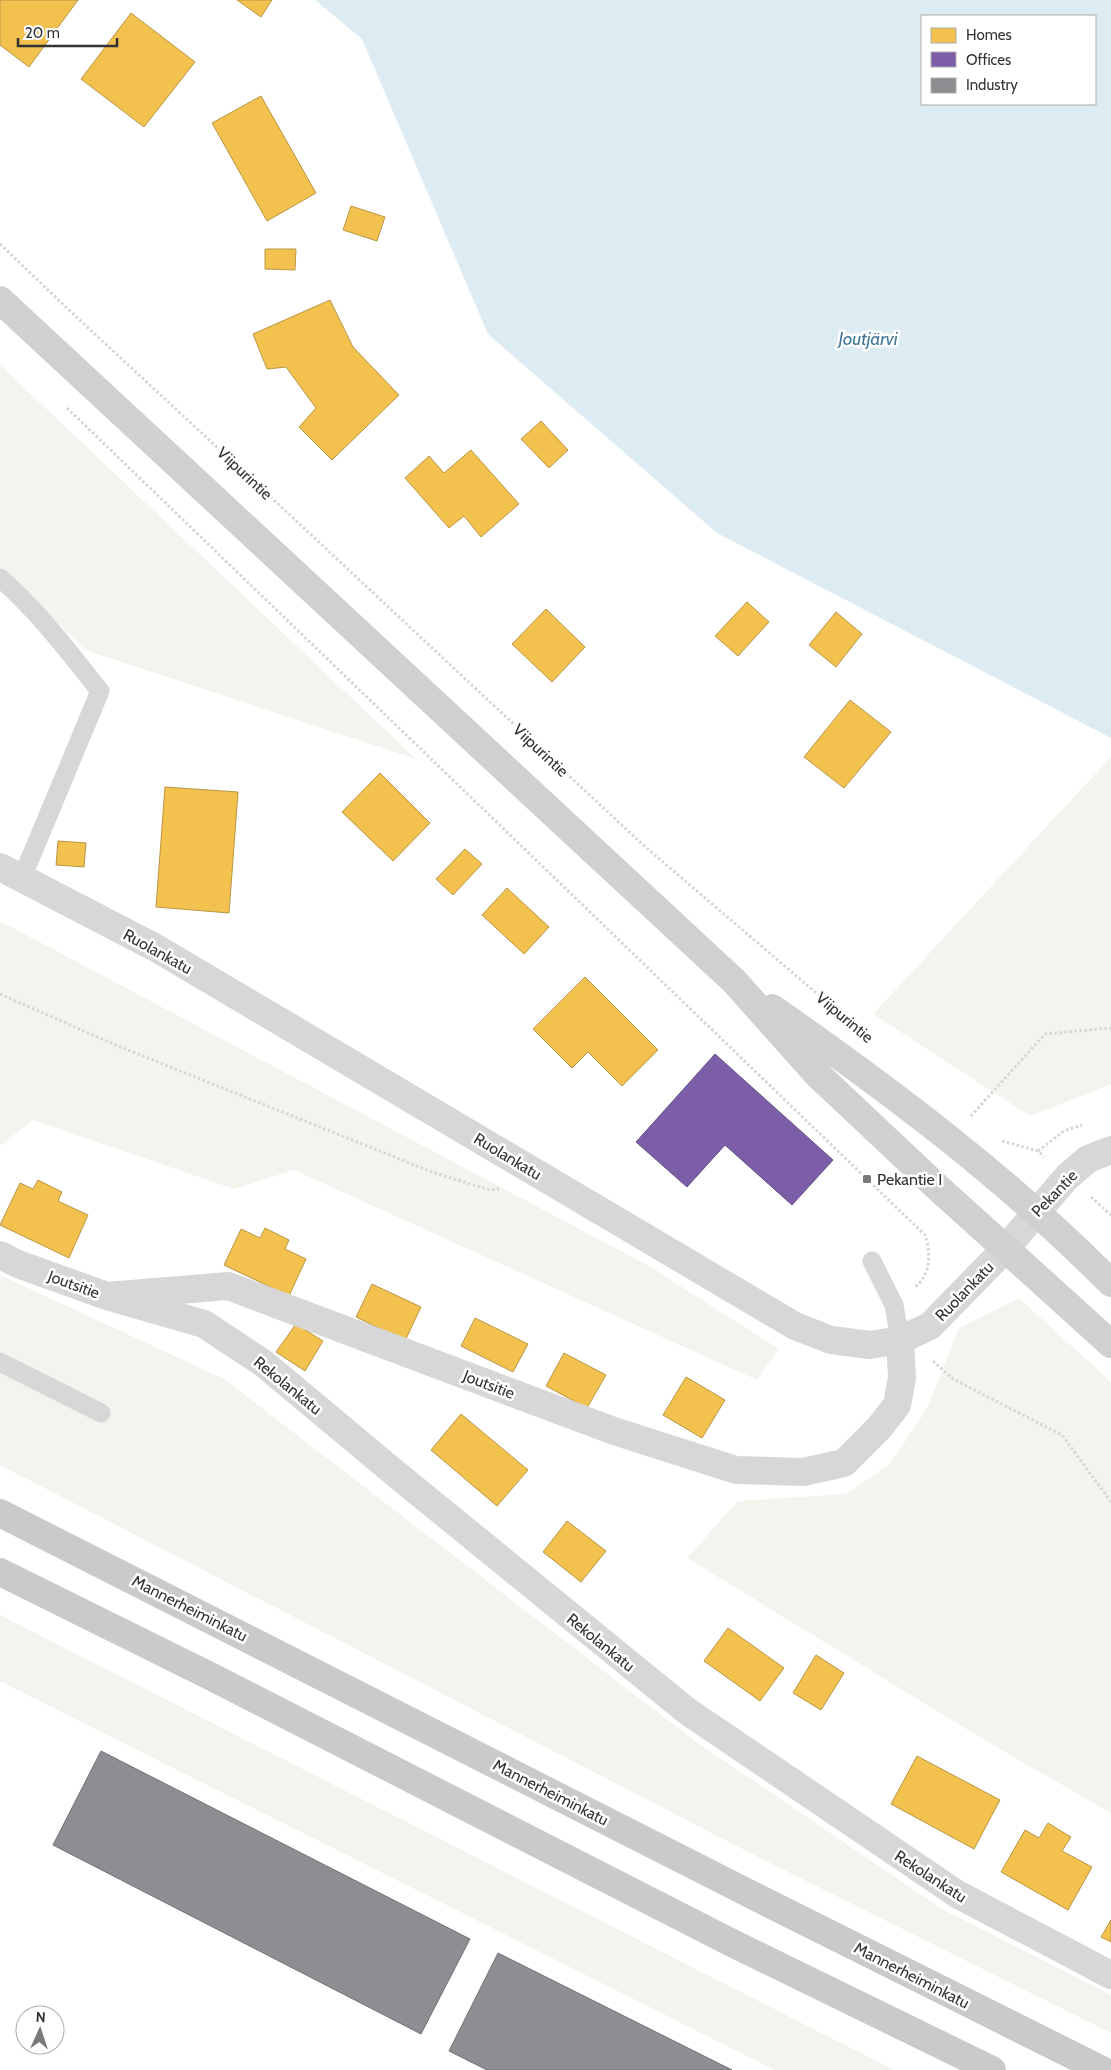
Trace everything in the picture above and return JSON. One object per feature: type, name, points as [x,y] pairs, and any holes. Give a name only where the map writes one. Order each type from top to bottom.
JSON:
[{"type":"main road","name":"Viipurintie","points":[[0,300],[734,981],[817,1074],[936,1186],[1111,1344]]},
{"type":"main road","name":"Viipurintie","points":[[734,981],[860,1070],[967,1152],[1111,1283]]},
{"type":"main road","name":"Mannerheiminkatu","points":[[0,1513],[1102,2070]]},
{"type":"main road","points":[[0,1572],[212,1676],[734,1944],[992,2070]]},
{"type":"street","name":"Ruolankatu","points":[[11,873],[156,948],[795,1326],[831,1340],[870,1345],[903,1339],[930,1326],[1006,1248]]},
{"type":"street","name":"Pekantie","points":[[1006,1248],[1035,1212],[1068,1177],[1088,1159],[1111,1150]]},
{"type":"street","name":"Joutsitie","points":[[0,1255],[18,1264],[107,1296],[228,1286],[614,1431],[736,1470],[803,1472],[844,1462],[879,1428],[897,1405],[902,1378],[903,1339]]},
{"type":"street","name":"Rekolankatu","points":[[107,1296],[204,1324],[263,1363],[687,1711],[957,1894],[1111,1974]]},
{"type":"lane","points":[[0,578],[15,591],[100,691],[11,873]]},
{"type":"lane","points":[[872,1261],[894,1304],[903,1339]]},
{"type":"lane","points":[[0,1362],[101,1412]]},
{"type":"path","name":"Viipurintie","points":[[0,244],[642,844],[861,1031]]},
{"type":"path","points":[[64,406],[925,1235],[930,1248],[928,1267],[920,1284],[894,1304]]},
{"type":"path","points":[[0,994],[118,1046],[432,1172],[490,1190],[554,1182]]},
{"type":"path","points":[[967,1121],[1044,1034],[1111,1028]]},
{"type":"path","points":[[1002,1141],[1038,1151],[1111,1215]]},
{"type":"path","points":[[903,1339],[953,1379],[1062,1435],[1111,1502]]},
{"type":"shaded area","points":[[0,365],[416,759],[85,650],[0,566]]},
{"type":"shaded area","points":[[1111,757],[1111,1084],[1030,1116],[873,1014]]},
{"type":"shaded area","points":[[0,921],[649,1266],[779,1349],[757,1380],[294,1170],[234,1189],[33,1120],[0,1146]]},
{"type":"shaded area","points":[[0,1275],[224,1379],[695,1741],[942,1909],[1111,1995],[1111,2033],[756,1856],[0,1465]]},
{"type":"shaded area","points":[[1019,1298],[1111,1382],[1111,1813],[991,1744],[687,1558],[738,1501],[846,1494],[890,1464],[928,1407],[959,1328]]},
{"type":"shaded area","points":[[0,1615],[894,2070],[775,2070],[0,1681]]},
{"type":"water","name":"Joutjärvi","points":[[315,0],[1111,0],[1111,738],[717,533],[488,334],[362,39]]},
{"type":"building: Homes","points":[[0,0],[78,0],[29,67],[0,45]]},
{"type":"building: Homes","points":[[237,0],[272,0],[261,17]]},
{"type":"building: Homes","points":[[131,13],[195,62],[144,127],[81,79]]},
{"type":"building: Homes","points":[[261,96],[316,193],[267,221],[212,123]]},
{"type":"building: Homes","points":[[351,206],[385,217],[377,241],[343,230]]},
{"type":"building: Homes","points":[[265,249],[296,249],[295,270],[265,269]]},
{"type":"building: Homes","points":[[330,300],[353,347],[399,395],[332,460],[299,427],[316,408],[286,367],[267,369],[253,334]]},
{"type":"building: Homes","points":[[541,421],[568,450],[549,468],[521,439]]},
{"type":"building: Homes","points":[[471,450],[519,504],[481,537],[464,516],[449,528],[405,478],[429,456],[444,473]]},
{"type":"building: Homes","points":[[747,602],[769,622],[738,656],[715,636]]},
{"type":"building: Homes","points":[[546,609],[585,647],[552,682],[512,644]]},
{"type":"building: Homes","points":[[836,612],[862,634],[836,667],[809,645]]},
{"type":"building: Homes","points":[[850,700],[891,732],[844,788],[804,757]]},
{"type":"building: Homes","points":[[380,773],[430,823],[393,861],[342,812]]},
{"type":"building: Homes","points":[[165,787],[238,792],[229,913],[156,907]]},
{"type":"building: Homes","points":[[58,841],[86,843],[84,867],[56,865]]},
{"type":"building: Homes","points":[[465,849],[482,864],[453,895],[436,879]]},
{"type":"building: Homes","points":[[507,888],[549,927],[524,954],[482,915]]},
{"type":"building: Homes","points":[[585,977],[658,1050],[622,1086],[588,1052],[572,1068],[533,1029]]},
{"type":"building: Homes","points":[[38,1180],[62,1192],[58,1201],[88,1215],[69,1258],[0,1225],[20,1183],[33,1189]]},
{"type":"building: Homes","points":[[265,1228],[289,1240],[285,1249],[306,1259],[289,1296],[224,1265],[241,1229],[260,1238]]},
{"type":"building: Homes","points":[[372,1284],[421,1307],[405,1341],[356,1317]]},
{"type":"building: Homes","points":[[475,1318],[528,1344],[513,1372],[461,1346]]},
{"type":"building: Homes","points":[[296,1324],[323,1341],[305,1371],[276,1352]]},
{"type":"building: Homes","points":[[564,1353],[606,1375],[587,1408],[546,1386]]},
{"type":"building: Homes","points":[[686,1377],[725,1400],[702,1438],[663,1415]]},
{"type":"building: Homes","points":[[461,1414],[528,1470],[497,1506],[431,1450]]},
{"type":"building: Homes","points":[[567,1521],[606,1551],[581,1582],[543,1552]]},
{"type":"building: Homes","points":[[728,1628],[784,1668],[760,1701],[704,1661]]},
{"type":"building: Homes","points":[[816,1655],[844,1673],[821,1710],[793,1693]]},
{"type":"building: Homes","points":[[917,1756],[1000,1800],[974,1849],[891,1804]]},
{"type":"building: Homes","points":[[1048,1823],[1071,1837],[1062,1851],[1092,1867],[1068,1910],[1001,1872],[1025,1830],[1039,1838]]},
{"type":"building: Homes","points":[[1111,1920],[1111,1942],[1101,1937]]},
{"type":"building: Offices","points":[[715,1054],[833,1160],[792,1205],[725,1145],[687,1187],[636,1142]]},
{"type":"building: Industry","points":[[101,1751],[470,1939],[421,2034],[53,1845]]},
{"type":"building: Industry","points":[[498,1953],[732,2070],[487,2070],[449,2051]]},
{"type":"place","name":"Pekantie I","points":[[867,1179]]}]
